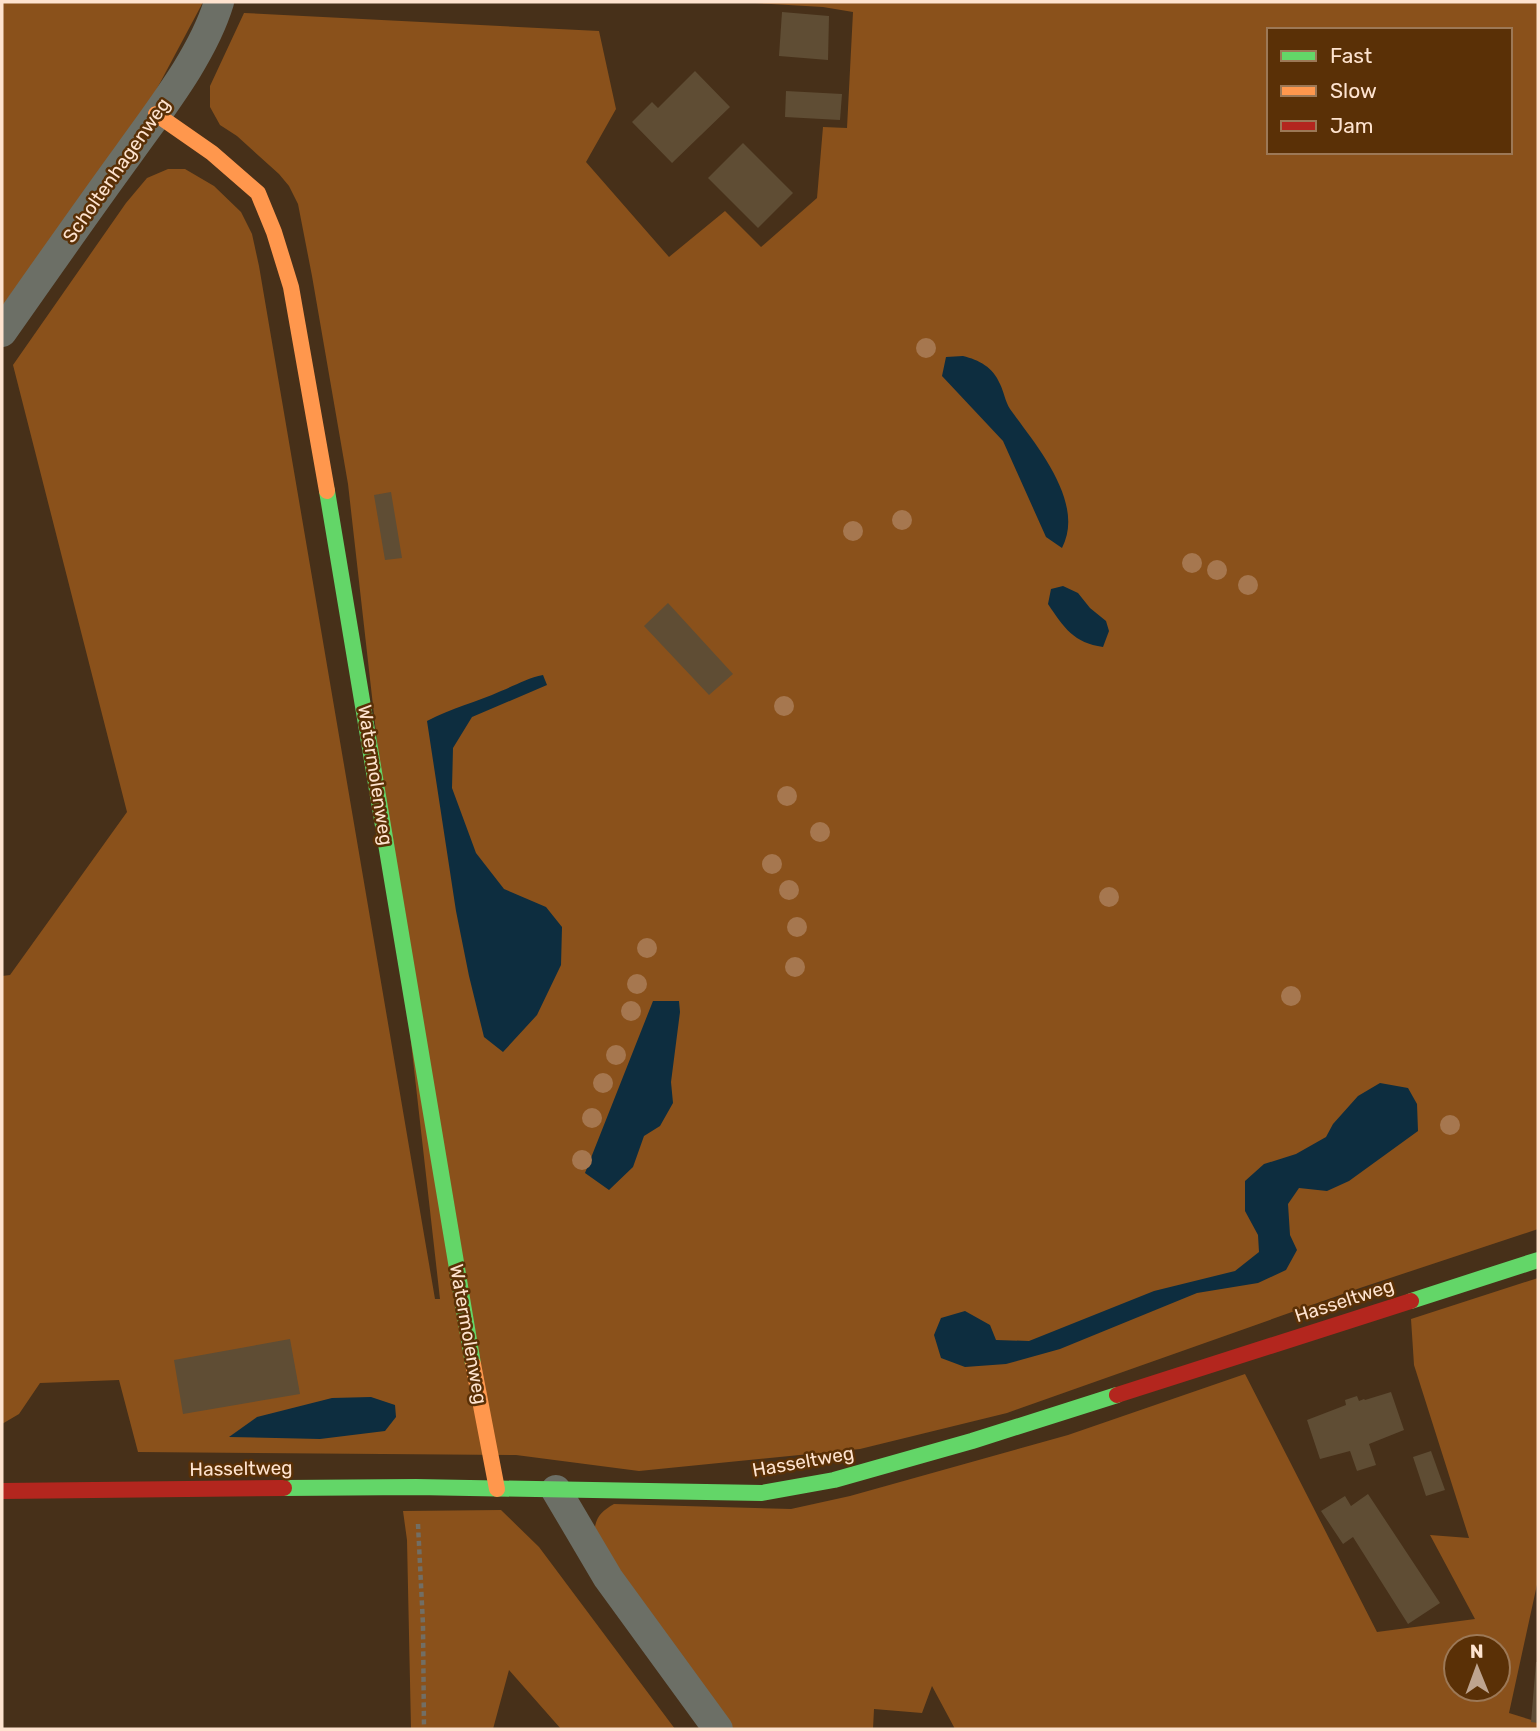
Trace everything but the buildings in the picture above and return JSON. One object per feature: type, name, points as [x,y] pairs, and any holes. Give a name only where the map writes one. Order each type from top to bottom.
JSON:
[{"type":"street","name":"Scholtenhagenweg","points":[[2,332],[156,114],[194,54],[219,2]]},
{"type":"street","name":"Watermolenweg","points":[[156,114],[212,153],[258,193],[274,232],[291,288],[346,596],[474,1368],[497,1489]]},
{"type":"street","name":"Hasseltweg","points":[[2,1491],[416,1487],[762,1493],[834,1480],[972,1441],[1538,1260]]},
{"type":"street","points":[[556,1490],[608,1578],[718,1729]]},
{"type":"path","points":[[416,1487],[423,1626],[424,1729]]},
{"type":"shaded area","points":[[2,2],[202,2],[145,111],[2,307]]},
{"type":"shaded area","points":[[738,2],[1538,2],[1538,1229],[1360,1288],[1007,1413],[860,1449],[639,1471],[516,1455],[138,1452],[119,1380],[40,1383],[19,1414],[2,1424],[2,976],[10,975],[127,812],[13,365],[126,203],[147,178],[168,169],[185,169],[214,186],[241,212],[252,234],[259,266],[435,1299],[440,1299],[348,484],[312,276],[298,204],[289,186],[237,136],[220,125],[210,107],[210,86],[244,13],[599,31],[616,109],[586,162],[669,257],[725,211],[761,247],[817,198],[823,127],[847,128],[853,12],[823,7]]},
{"type":"shaded area","points":[[1538,1278],[1538,1580],[1512,1699],[1512,1633],[1442,1633],[1442,1703],[1511,1703],[1509,1713],[1538,1722],[1538,1729],[955,1729],[932,1686],[922,1713],[874,1709],[873,1729],[729,1729],[594,1535],[599,1516],[614,1504],[791,1509],[850,1496],[1068,1435],[1245,1374],[1377,1632],[1475,1619],[1430,1535],[1469,1538],[1414,1365],[1411,1319]]},
{"type":"shaded area","points":[[501,1510],[539,1547],[675,1729],[561,1729],[509,1670],[493,1729],[411,1729],[407,1540],[403,1511]]},
{"type":"water","points":[[963,356],[980,362],[994,373],[1010,409],[1054,474],[1068,512],[1068,530],[1062,548],[1046,537],[1003,441],[942,376],[946,357]]},
{"type":"water","points":[[1063,586],[1078,593],[1090,608],[1106,621],[1109,631],[1103,647],[1077,638],[1048,604],[1051,589]]},
{"type":"water","points":[[543,675],[547,685],[472,717],[453,748],[452,788],[476,853],[504,889],[546,907],[562,927],[561,965],[537,1015],[503,1052],[484,1037],[469,976],[456,911],[427,721]]},
{"type":"water","points":[[653,1001],[679,1001],[671,1082],[673,1103],[660,1126],[644,1136],[633,1167],[609,1190],[585,1173]]},
{"type":"water","points":[[1380,1083],[1408,1088],[1417,1104],[1418,1131],[1349,1181],[1327,1191],[1299,1188],[1288,1204],[1290,1235],[1297,1250],[1286,1270],[1258,1283],[1197,1293],[1060,1349],[1006,1364],[965,1367],[941,1358],[934,1335],[941,1318],[965,1311],[990,1325],[996,1340],[1029,1341],[1154,1291],[1235,1271],[1259,1252],[1258,1235],[1245,1211],[1245,1181],[1264,1164],[1296,1154],[1326,1137],[1333,1124],[1358,1096]]},
{"type":"water","points":[[371,1397],[395,1405],[396,1417],[385,1431],[320,1439],[229,1437],[257,1417],[332,1398]]},
{"type":"traffic: fast","points":[[327,491],[473,1364]]},
{"type":"traffic: fast","points":[[1411,1301],[1538,1260]]},
{"type":"traffic: fast","points":[[284,1488],[416,1487],[762,1493],[834,1480],[972,1441],[1117,1395]]},
{"type":"traffic: slow","points":[[156,114],[212,153],[258,193],[274,232],[291,287],[327,491]]},
{"type":"traffic: slow","points":[[473,1364],[497,1489]]},
{"type":"traffic: jam","points":[[1117,1395],[1411,1301]]},
{"type":"traffic: jam","points":[[2,1491],[284,1488]]}]
